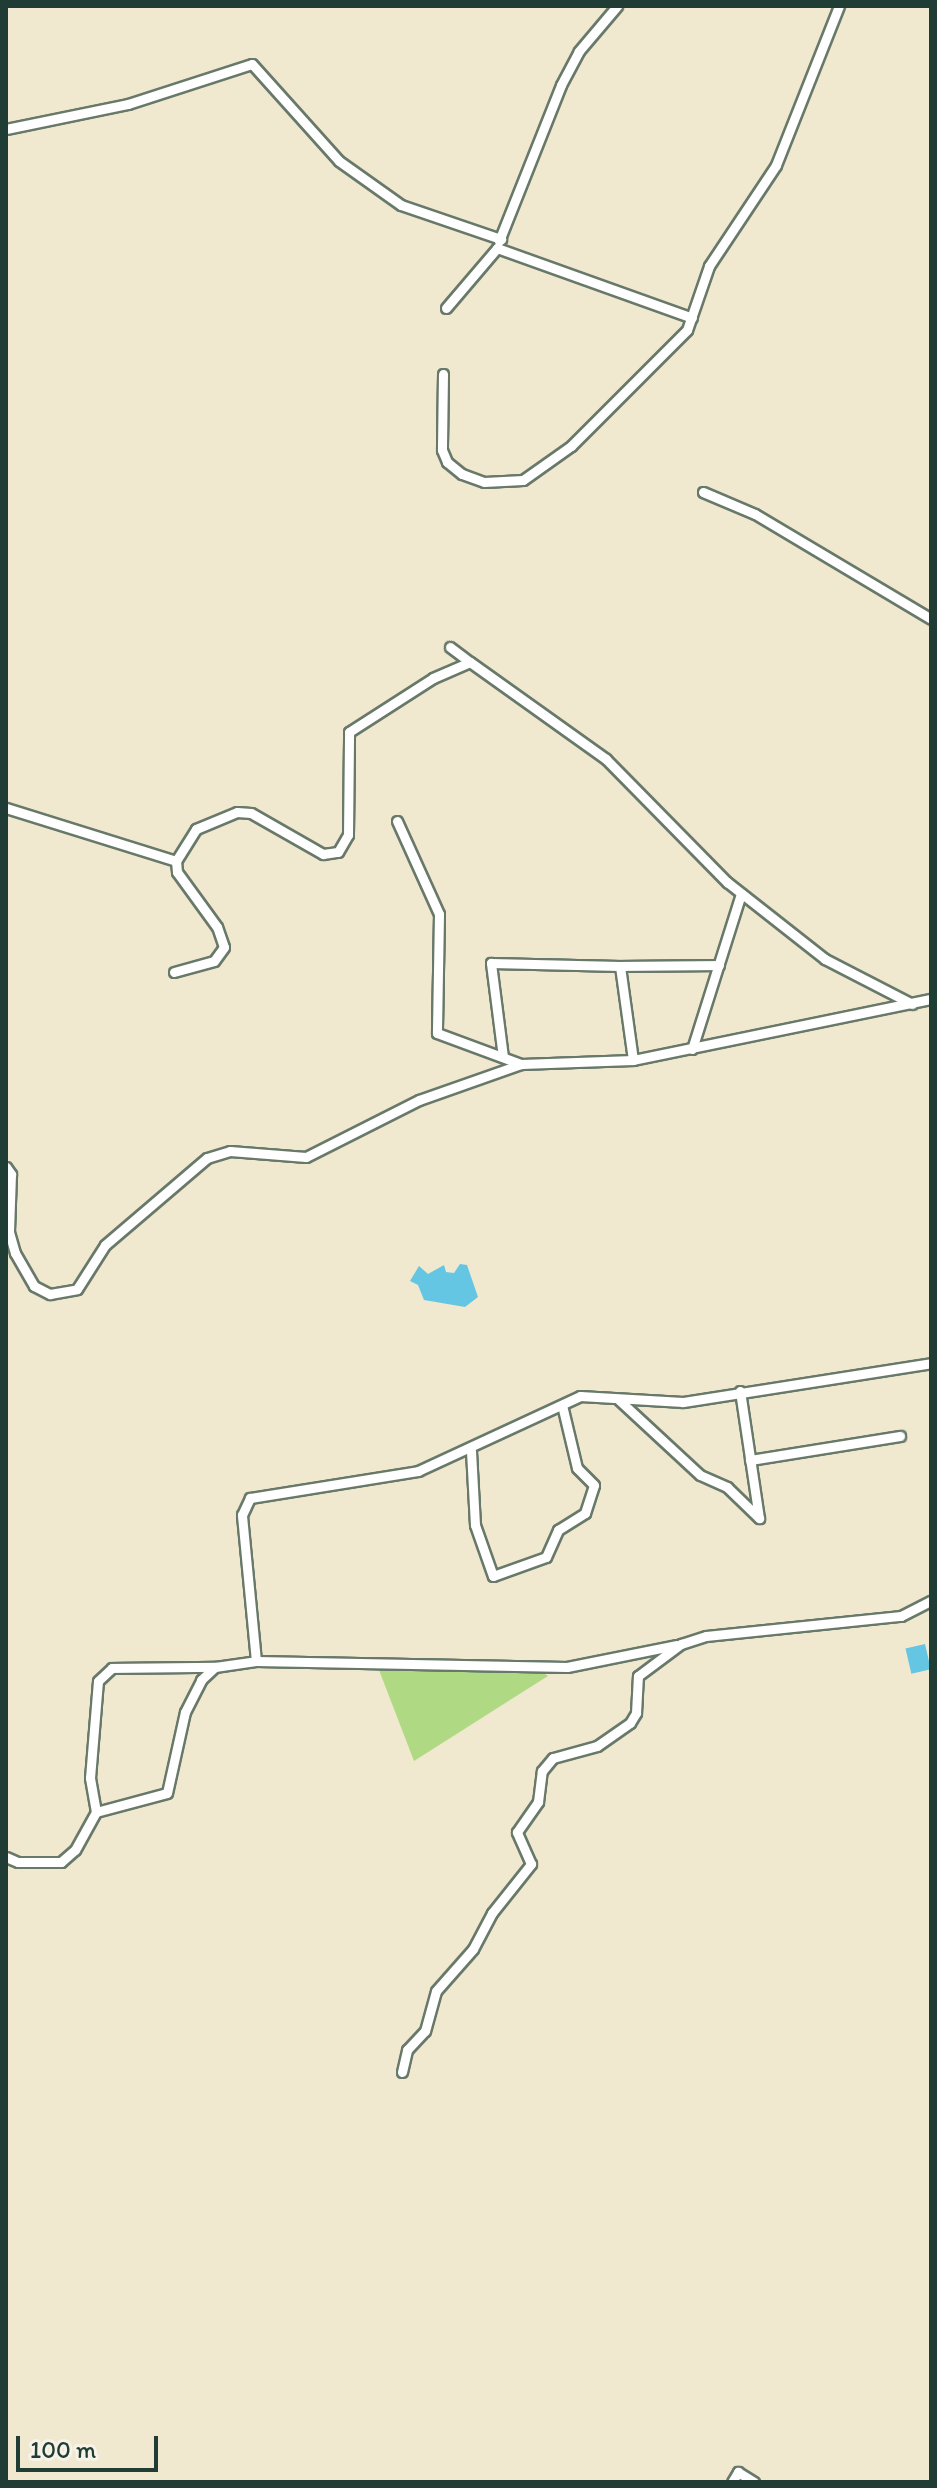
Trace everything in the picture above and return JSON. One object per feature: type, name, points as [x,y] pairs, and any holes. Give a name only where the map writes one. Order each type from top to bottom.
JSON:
[{"type":"street","points":[[446,308],[499,243],[561,85],[579,51],[617,6]]},
{"type":"street","points":[[443,374],[441,439],[447,462],[484,482],[523,480],[547,467],[669,353],[692,318],[709,266],[776,165],[839,6]]},
{"type":"street","points":[[6,129],[128,104],[252,64],[322,145],[401,205],[692,318]]},
{"type":"street","points":[[703,492],[755,514],[931,619]]},
{"type":"street","points":[[450,647],[606,759],[741,894],[825,959],[912,1004]]},
{"type":"street","points":[[174,972],[214,961],[224,947],[217,927],[177,872],[176,861],[196,829],[237,812],[251,813],[323,854],[338,852],[348,835],[349,732],[433,678],[470,662]]},
{"type":"street","points":[[6,808],[176,861]]},
{"type":"street","points":[[397,821],[439,914],[437,1033],[521,1064]]},
{"type":"street","points":[[692,1049],[741,894]]},
{"type":"street","points":[[503,1057],[491,963],[719,965]]},
{"type":"street","points":[[620,966],[633,1060]]},
{"type":"street","points":[[6,1167],[11,1174],[9,1232],[15,1253],[34,1286],[50,1294],[77,1289],[105,1245],[207,1158],[230,1151],[306,1157],[419,1100],[521,1064],[633,1060],[931,999]]},
{"type":"street","points":[[256,1661],[242,1515],[247,1501],[404,1475],[471,1451],[580,1396],[669,1403],[931,1363]]},
{"type":"street","points":[[619,1400],[700,1475],[727,1487],[759,1518],[740,1391]]},
{"type":"street","points":[[471,1451],[475,1525],[493,1576],[546,1557],[558,1530],[585,1513],[594,1485],[577,1468],[562,1405]]},
{"type":"street","points":[[750,1460],[900,1436]]},
{"type":"street","points":[[6,1857],[18,1862],[61,1862],[75,1850],[96,1812],[90,1778],[98,1681],[112,1668],[215,1667],[256,1661],[567,1667],[681,1644],[837,1619],[901,1616],[931,1601]]},
{"type":"street","points":[[402,2072],[407,2050],[425,2031],[436,1991],[473,1949],[492,1913],[531,1864],[517,1832],[538,1802],[542,1771],[553,1758],[597,1746],[630,1723],[636,1713],[638,1676],[681,1644]]},
{"type":"street","points":[[96,1812],[167,1793],[185,1712],[201,1680],[215,1667]]},
{"type":"street","points":[[732,2482],[738,2472],[754,2482]]},
{"type":"green space","points":[[405,1666],[539,1670],[548,1676],[414,1761],[379,1670]]},
{"type":"water","points":[[460,1264],[467,1265],[478,1297],[465,1307],[424,1300],[418,1285],[410,1281],[419,1266],[428,1274],[444,1265],[446,1272],[454,1273]]},
{"type":"water","points":[[925,1644],[931,1669],[911,1674],[906,1648]]}]
